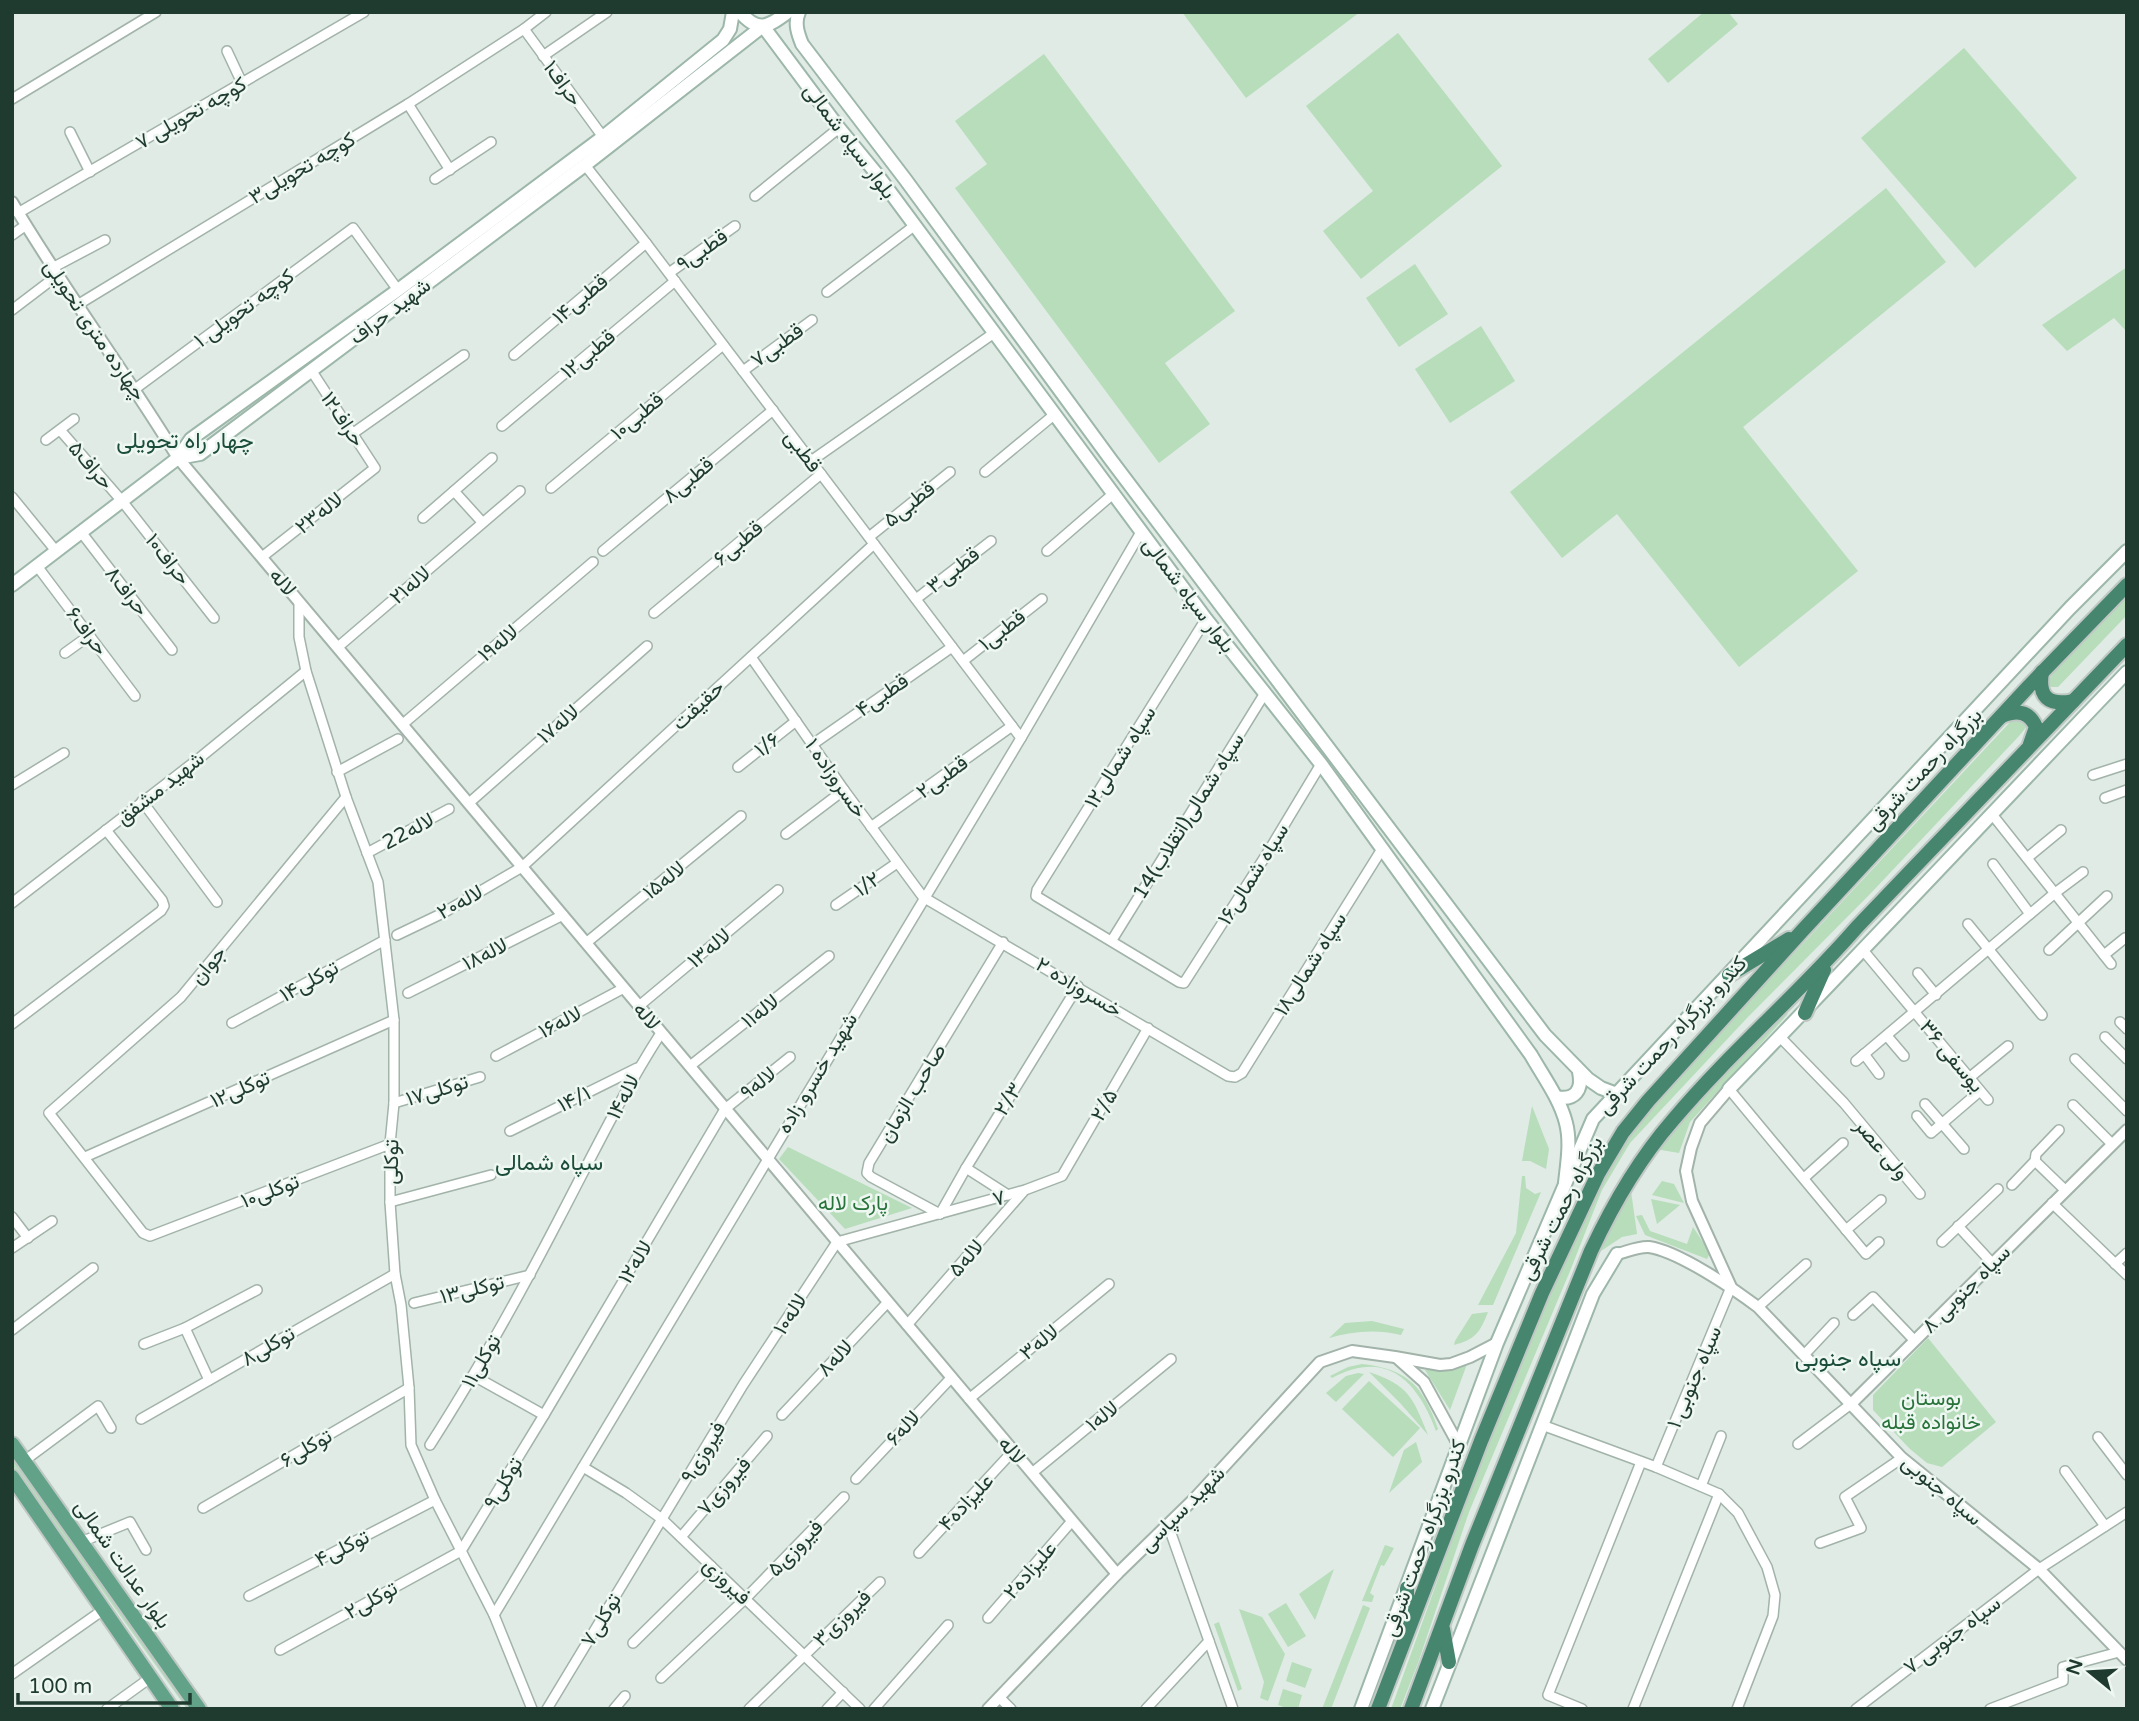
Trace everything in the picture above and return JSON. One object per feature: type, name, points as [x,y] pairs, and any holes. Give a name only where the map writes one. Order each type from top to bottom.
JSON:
[{"type":"highway","points":[[2073,701],[2060,703],[2044,696],[2040,685],[2042,672],[2127,584]]},
{"type":"highway","points":[[1411,1709],[1472,1545],[1591,1251],[1607,1217],[1649,1150],[1709,1080],[1828,961],[1857,927],[2127,645]]},
{"type":"highway","name":"بزرگراه رحمت شرقی","points":[[1378,1709],[1481,1441],[1542,1293],[1598,1174],[1623,1132],[1802,931],[2042,672]]},
{"type":"highway","points":[[2000,717],[2021,712],[2031,717],[2036,727],[2027,749]]},
{"type":"highway","points":[[1729,975],[1802,931]]},
{"type":"highway","points":[[1805,1013],[1828,961]]},
{"type":"highway","points":[[1407,1588],[1407,1634]]},
{"type":"highway","points":[[1443,1628],[1449,1662]]},
{"type":"main road","points":[[178,458],[191,439],[691,74],[723,40],[730,29],[733,12]]},
{"type":"main road","points":[[740,12],[755,26],[764,26]]},
{"type":"main road","name":"شهید حراف","points":[[12,585],[178,458],[200,454],[584,165],[691,74],[788,12]]},
{"type":"main road","points":[[786,56],[790,44],[802,44],[797,31],[799,12]]},
{"type":"main road","name":"بلوار سپاه شمالی","points":[[764,26],[1206,619],[1321,764],[1531,1055],[1556,1097],[1566,1124],[1568,1155],[1565,1183]]},
{"type":"main road","name":"بلوار سپاه شمالی","points":[[802,44],[1545,1035],[1579,1072],[1601,1088],[1617,1094]]},
{"type":"main road","points":[[962,290],[976,278]]},
{"type":"main road","points":[[243,401],[252,414]]},
{"type":"main road","name":"کندرو بزرگراه رحمت شرقی","points":[[1361,1709],[1497,1343],[1593,1119],[2070,608],[2127,551]]},
{"type":"main road","points":[[1240,661],[1254,650]]},
{"type":"main road","points":[[1729,1089],[1805,1013],[1862,949],[2127,672]]},
{"type":"main road","points":[[1556,1097],[1571,1098],[1576,1094],[1581,1081],[1579,1072]]},
{"type":"main road","points":[[1432,1709],[1593,1294],[1617,1254]]},
{"type":"main road","name":"بلوار عدالت شمالی","points":[[12,1444],[199,1709]]},
{"type":"main road","name":"بلوار عدالت شمالی","points":[[12,1477],[172,1709]]},
{"type":"street","points":[[12,99],[156,12]]},
{"type":"street","name":"کوچه تحویلی ۷","points":[[15,208],[90,172],[365,12]]},
{"type":"street","name":"کوچه تحویلی۳","points":[[79,304],[408,104],[524,30],[546,12]]},
{"type":"street","points":[[543,56],[607,12]]},
{"type":"street","name":"حراف۱","points":[[524,30],[603,137]]},
{"type":"street","points":[[227,51],[242,83]]},
{"type":"street","points":[[408,104],[450,170]]},
{"type":"street","points":[[755,196],[839,128]]},
{"type":"street","points":[[70,132],[90,172]]},
{"type":"street","points":[[435,179],[491,142]]},
{"type":"street","name":"قطبی","points":[[584,165],[1021,738]]},
{"type":"street","name":"چهارده متری تحویلی","points":[[15,208],[178,458]]},
{"type":"street","points":[[12,235],[26,225]]},
{"type":"street","name":"قطبی۹","points":[[672,277],[735,226]]},
{"type":"street","points":[[827,292],[914,226]]},
{"type":"street","name":"کوچه تحویلی ۱","points":[[135,389],[354,228],[398,290]]},
{"type":"street","points":[[12,310],[56,271],[105,240]]},
{"type":"street","name":"قطبی۱۴","points":[[514,355],[646,243]]},
{"type":"street","name":"قطبی۱۲","points":[[502,426],[672,277]]},
{"type":"street","name":"قطبی۷","points":[[743,371],[811,320]]},
{"type":"street","points":[[811,461],[994,333]]},
{"type":"street","name":"قطبی۱۰","points":[[551,488],[723,345]]},
{"type":"street","points":[[352,434],[464,355]]},
{"type":"street","name":"حراف۱۲","points":[[311,370],[375,468]]},
{"type":"street","name":"قطبی۸","points":[[603,551],[773,410]]},
{"type":"street","points":[[985,472],[1055,414]]},
{"type":"street","points":[[46,440],[74,419]]},
{"type":"street","name":"حراف۵","points":[[60,429],[122,501]]},
{"type":"street","name":"لاله","points":[[178,458],[1116,1574]]},
{"type":"street","points":[[423,518],[492,458]]},
{"type":"street","name":"لاله۲۳","points":[[262,557],[375,468]]},
{"type":"street","name":"قطبی۵","points":[[872,541],[950,472]]},
{"type":"street","name":"قطبی۶","points":[[654,612],[821,474]]},
{"type":"street","points":[[454,491],[482,522]]},
{"type":"street","name":"لاله۲۱","points":[[338,647],[520,491]]},
{"type":"street","points":[[1047,551],[1114,494]]},
{"type":"street","points":[[12,497],[56,551]]},
{"type":"street","name":"حراف۱۰","points":[[122,501],[214,618]]},
{"type":"street","name":"شهید خسرو زاده","points":[[494,1615],[766,1158],[1021,738],[1141,532]]},
{"type":"street","name":"حراف۸","points":[[81,533],[172,650]]},
{"type":"street","name":"حقیقت","points":[[522,867],[751,657],[872,541]]},
{"type":"street","name":"قطبی۳","points":[[916,599],[991,541]]},
{"type":"street","name":"لاله۱۹","points":[[403,724],[593,562]]},
{"type":"street","name":"حراف۶","points":[[37,566],[135,696]]},
{"type":"street","name":"قطبی۱","points":[[962,661],[1042,599]]},
{"type":"street","name":"توکلی","points":[[299,602],[299,636],[306,671],[337,772],[378,881],[394,1020],[390,1202],[395,1274],[409,1388],[411,1445],[435,1500],[494,1615],[532,1709]]},
{"type":"street","name":"سپاه شمالی۱۲","points":[[1112,940],[1036,896],[1037,890],[1206,619]]},
{"type":"street","points":[[65,653],[90,635]]},
{"type":"street","name":"لاله۱۷","points":[[469,803],[647,646]]},
{"type":"street","name":"قطبی۴","points":[[813,744],[952,647]]},
{"type":"street","name":"خسروزاده ۱","points":[[751,657],[923,897]]},
{"type":"street","name":"شهید مشفق","points":[[12,903],[306,671]]},
{"type":"street","name":"14سپاه شمالی(اتقلاب)","points":[[1112,940],[1265,692]]},
{"type":"street","name":"۱/۶","points":[[738,767],[796,721]]},
{"type":"street","name":"قطبی۲","points":[[871,827],[1012,726]]},
{"type":"street","points":[[337,772],[398,739]]},
{"type":"street","points":[[12,785],[64,752]]},
{"type":"street","name":"سپاه شمالی۱۶","points":[[1112,940],[1178,982],[1184,983],[1321,764]]},
{"type":"street","points":[[2093,775],[2127,764]]},
{"type":"street","points":[[786,834],[844,790]]},
{"type":"street","points":[[2105,798],[2127,790]]},
{"type":"street","name":"جوان","points":[[85,1157],[49,1113],[181,998],[346,797]]},
{"type":"street","points":[[142,802],[217,902]]},
{"type":"street","name":"22لاله","points":[[367,852],[449,809]]},
{"type":"street","points":[[1992,813],[2111,964]]},
{"type":"street","name":"لاله۱۵","points":[[586,943],[741,816]]},
{"type":"street","points":[[12,1024],[162,911],[162,900],[106,830]]},
{"type":"street","points":[[2026,858],[2061,830]]},
{"type":"street","name":"سپاه شمالی۱۸","points":[[1235,1077],[1242,1073],[1382,849]]},
{"type":"street","name":"۱/۲","points":[[836,905],[897,863]]},
{"type":"street","points":[[1993,863],[2030,914]]},
{"type":"street","name":"لاله۲۰","points":[[397,935],[443,913],[522,867]]},
{"type":"street","points":[[1856,1061],[2082,872]]},
{"type":"street","name":"لاله۱۳","points":[[639,1006],[778,890]]},
{"type":"street","name":"خسروزاده ۲","points":[[923,897],[1228,1076],[1235,1077]]},
{"type":"street","points":[[2049,950],[2108,897]]},
{"type":"street","name":"لاله۱۸","points":[[408,993],[563,915]]},
{"type":"street","points":[[1968,924],[2042,1015]]},
{"type":"street","points":[[2104,955],[2125,938]]},
{"type":"street","name":"توکلی۱۴","points":[[232,1023],[385,940]]},
{"type":"street","name":"صاحب الزمان","points":[[940,1214],[871,1177],[867,1173],[869,1164],[1003,942]]},
{"type":"street","name":"یوسفی ۳۶","points":[[1862,949],[1988,1100]]},
{"type":"street","name":"لاله۱۱","points":[[690,1066],[830,956]]},
{"type":"street","points":[[1918,973],[1936,995]]},
{"type":"street","name":"۲/۳","points":[[940,1214],[965,1168],[1078,986]]},
{"type":"street","name":"لاله۱۶","points":[[496,1056],[624,988]]},
{"type":"street","name":"توکلی۱۲","points":[[85,1157],[394,1020]]},
{"type":"street","name":"۲/۵","points":[[1057,1179],[1066,1170],[1148,1028]]},
{"type":"street","name":"لاله۱۴","points":[[530,1275],[638,1068],[661,1032]]},
{"type":"street","points":[[1887,1036],[1904,1056]]},
{"type":"street","name":"ولی عصر","points":[[1780,1037],[1844,1104],[1920,1194]]},
{"type":"street","points":[[2105,1037],[2127,1059]]},
{"type":"street","points":[[1969,1079],[2008,1046]]},
{"type":"street","points":[[1864,1054],[1879,1074]]},
{"type":"street","name":"لاله۹","points":[[725,1109],[790,1057]]},
{"type":"street","points":[[2076,1059],[2127,1111]]},
{"type":"street","name":"۱۴/۱","points":[[510,1131],[638,1068]]},
{"type":"street","name":"توکلی۱۷","points":[[394,1103],[480,1077]]},
{"type":"street","points":[[1729,1089],[1866,1254],[1879,1242]]},
{"type":"street","name":"سپاه جنوبی","points":[[1729,1089],[1700,1123],[1686,1171],[1692,1201],[1731,1287]]},
{"type":"street","points":[[1917,1116],[1931,1133],[1980,1091]]},
{"type":"street","points":[[1926,1104],[1964,1149]]},
{"type":"street","points":[[2073,1105],[2112,1144]]},
{"type":"street","name":"لاله۱۲","points":[[544,1415],[725,1109]]},
{"type":"street","points":[[2012,1185],[2059,1130]]},
{"type":"street","name":"۸ سپاه جنوبی","points":[[1851,1404],[2127,1130]]},
{"type":"street","points":[[1804,1178],[1843,1143]]},
{"type":"street","name":"۱۰توکلی","points":[[85,1157],[143,1233],[156,1236],[390,1144]]},
{"type":"street","points":[[2035,1161],[2065,1190]]},
{"type":"street","points":[[965,1168],[1008,1195]]},
{"type":"street","points":[[390,1202],[491,1175]]},
{"type":"street","name":"۷","points":[[837,1242],[1057,1179]]},
{"type":"street","points":[[1942,1242],[1998,1189]]},
{"type":"street","name":"لاله۵","points":[[907,1325],[1024,1190]]},
{"type":"street","points":[[1846,1230],[1881,1199]]},
{"type":"street","points":[[2052,1203],[2127,1275]]},
{"type":"street","points":[[12,1217],[28,1238]]},
{"type":"street","points":[[12,1248],[52,1221]]},
{"type":"street","points":[[1958,1226],[1993,1263]]},
{"type":"street","name":"لاله۱۰","points":[[743,1385],[837,1242]]},
{"type":"street","name":"سپاه جنوبی","points":[[1617,1254],[1646,1247],[1665,1252],[1731,1287],[1758,1307],[1902,1458],[2039,1569],[2123,1656]]},
{"type":"street","points":[[2115,1264],[2127,1253]]},
{"type":"street","points":[[1758,1307],[1806,1264]]},
{"type":"street","points":[[12,1330],[93,1268]]},
{"type":"street","name":"توکلی۸","points":[[141,1419],[395,1274]]},
{"type":"street","name":"توکلی۱۳","points":[[414,1303],[530,1275]]},
{"type":"street","name":"توکلی۱۱","points":[[430,1445],[474,1376],[530,1275]]},
{"type":"street","name":"۳لاله","points":[[970,1399],[1109,1284]]},
{"type":"street","name":"۱ سپاه جنوبی","points":[[1656,1467],[1731,1287]]},
{"type":"street","points":[[144,1344],[185,1328],[257,1290]]},
{"type":"street","points":[[1853,1315],[1873,1297],[1914,1340]]},
{"type":"street","name":"لاله۸","points":[[782,1415],[888,1302]]},
{"type":"street","points":[[1804,1354],[1834,1323]]},
{"type":"street","points":[[185,1328],[209,1380]]},
{"type":"street","name":"شهید سپاسی","points":[[988,1709],[1116,1574],[1168,1525],[1320,1363],[1352,1352],[1440,1365],[1451,1364],[1497,1343]]},
{"type":"street","points":[[1395,1357],[1424,1382],[1458,1444]]},
{"type":"street","name":"۱لاله","points":[[1032,1474],[1171,1359]]},
{"type":"street","points":[[474,1376],[544,1415]]},
{"type":"street","name":"۶لاله","points":[[856,1479],[951,1378]]},
{"type":"street","name":"فیروزی۹","points":[[655,1530],[743,1385]]},
{"type":"street","name":"توکلی۶","points":[[203,1508],[409,1388]]},
{"type":"street","points":[[1798,1444],[1851,1404]]},
{"type":"street","points":[[24,1461],[98,1406],[111,1428]]},
{"type":"street","name":"توکلی۹","points":[[461,1551],[544,1415]]},
{"type":"street","points":[[1542,1424],[1702,1486],[1719,1494],[1738,1513],[1767,1567],[1775,1595],[1773,1616],[1737,1709]]},
{"type":"street","name":"فیروزی۷","points":[[681,1537],[767,1436]]},
{"type":"street","points":[[1702,1486],[1721,1436]]},
{"type":"street","points":[[2098,1437],[2127,1475]]},
{"type":"street","name":"علیزاده۴","points":[[919,1553],[1013,1451]]},
{"type":"street","points":[[1820,1543],[1861,1528],[1845,1497],[1902,1458]]},
{"type":"street","points":[[1582,1709],[1548,1695],[1641,1462]]},
{"type":"street","name":"فیروزی","points":[[583,1467],[662,1519],[860,1709]]},
{"type":"street","points":[[2065,1471],[2105,1526]]},
{"type":"street","points":[[1633,1709],[1719,1494]]},
{"type":"street","name":"فیروزی۵","points":[[661,1678],[746,1599],[844,1497]]},
{"type":"street","name":"توکلی۴","points":[[249,1596],[435,1500]]},
{"type":"street","name":"۷ سپاه جنوبی","points":[[1856,1709],[2039,1569],[2127,1512]]},
{"type":"street","name":"علیزاده۲","points":[[988,1618],[1072,1521]]},
{"type":"street","points":[[82,1542],[130,1522],[146,1550]]},
{"type":"street","points":[[1168,1525],[1233,1709]]},
{"type":"street","name":"۷توکلی","points":[[547,1709],[655,1530]]},
{"type":"street","name":"توکلی۲","points":[[280,1650],[461,1551]]},
{"type":"street","points":[[633,1643],[711,1566]]},
{"type":"street","name":"فیروزی۳","points":[[749,1709],[880,1582]]},
{"type":"street","points":[[12,1674],[103,1610]]},
{"type":"street","points":[[874,1709],[948,1625]]},
{"type":"street","points":[[1146,1709],[1209,1641]]},
{"type":"street","points":[[1990,1709],[2063,1681],[2063,1667],[2123,1656]]},
{"type":"street","points":[[107,1709],[150,1678]]},
{"type":"street","points":[[827,1709],[843,1692]]},
{"type":"street","points":[[614,1709],[625,1696]]},
{"type":"street","points":[[999,1697],[1011,1709]]},
{"type":"green space","points":[[1182,12],[1360,12],[1246,98]]},
{"type":"green space","points":[[1704,12],[1728,12],[1738,24],[1668,83],[1648,59]]},
{"type":"green space","points":[[1398,33],[1502,166],[1361,279],[1323,231],[1373,191],[1306,106]]},
{"type":"green space","points":[[1964,48],[2077,178],[1975,268],[1861,138]]},
{"type":"green space","points":[[1044,54],[1235,311],[1165,363],[1210,424],[1159,463],[955,188],[987,164],[955,121]]},
{"type":"green space","points":[[1886,188],[1946,262],[1743,427],[1858,571],[1739,667],[1617,514],[1562,558],[1510,492]]},
{"type":"green space","points":[[1415,264],[1448,314],[1399,347],[1366,298]]},
{"type":"green space","points":[[2127,267],[2127,332],[2114,318],[2067,351],[2042,325]]},
{"type":"green space","points":[[1481,326],[1515,381],[1450,423],[1415,369]]},
{"type":"green space","points":[[2127,595],[2127,615],[2058,687],[2051,687],[2048,682],[2053,673]]},
{"type":"green space","points":[[2019,717],[2028,725],[2019,736],[1630,1143],[1602,1190],[1469,1512],[1400,1709],[1391,1709],[1476,1474],[1594,1191],[1631,1131],[1667,1089],[2012,720]]},
{"type":"green space","points":[[1790,1005],[1787,1015],[1690,1122],[1679,1153],[1655,1149]]},
{"type":"green space","points":[[1532,1106],[1549,1149],[1546,1169],[1530,1161],[1522,1161]]},
{"type":"green space","name":"پارک لاله","points":[[788,1147],[912,1208],[845,1229],[779,1159]]},
{"type":"green space","points":[[1522,1176],[1525,1176],[1526,1188],[1535,1194],[1541,1192],[1493,1305],[1478,1305],[1516,1233]]},
{"type":"green space","points":[[1662,1181],[1674,1184],[1684,1203],[1652,1195]]},
{"type":"green space","points":[[1628,1190],[1631,1191],[1637,1234],[1622,1237],[1601,1251],[1607,1231]]},
{"type":"green space","points":[[1651,1199],[1680,1205],[1657,1224]]},
{"type":"green space","points":[[1642,1215],[1650,1231],[1687,1244],[1693,1227],[1710,1253],[1707,1259],[1645,1235],[1636,1216]]},
{"type":"green space","points":[[1488,1312],[1476,1334],[1454,1345],[1472,1314]]},
{"type":"green space","points":[[1372,1321],[1404,1329],[1401,1335],[1365,1332],[1329,1338],[1345,1323]]},
{"type":"green space","name":"بوستان خانواده قبله","points":[[1928,1338],[1996,1422],[1942,1467],[1927,1463],[1910,1449],[1873,1410],[1873,1395]]},
{"type":"green space","points":[[1362,1364],[1391,1370],[1412,1382],[1426,1401],[1438,1429],[1436,1431],[1419,1397],[1397,1374],[1368,1367],[1332,1378],[1330,1376],[1348,1367]]},
{"type":"green space","points":[[1467,1364],[1450,1410],[1425,1370]]},
{"type":"green space","points":[[1369,1372],[1393,1382],[1408,1394],[1428,1435],[1401,1404]]},
{"type":"green space","points":[[1364,1374],[1336,1402],[1326,1393],[1346,1376]]},
{"type":"green space","points":[[1369,1381],[1420,1428],[1393,1457],[1342,1409]]},
{"type":"green space","points":[[1416,1442],[1422,1462],[1389,1493],[1404,1450]]},
{"type":"green space","points":[[12,1454],[193,1709],[187,1709],[12,1465]]},
{"type":"green space","points":[[1385,1545],[1394,1548],[1384,1566],[1381,1565],[1370,1593],[1374,1596],[1372,1602],[1362,1601]]},
{"type":"green space","points":[[1334,1569],[1315,1620],[1299,1594]]},
{"type":"green space","points":[[1286,1603],[1306,1636],[1288,1647],[1268,1614]]},
{"type":"green space","points":[[1363,1605],[1370,1608],[1331,1709],[1322,1709]]},
{"type":"green space","points":[[1239,1609],[1262,1617],[1285,1654],[1268,1701],[1260,1698],[1264,1682]]},
{"type":"green space","points":[[1219,1622],[1242,1689],[1238,1691],[1214,1624]]},
{"type":"green space","points":[[1292,1662],[1312,1669],[1305,1688],[1286,1681]]},
{"type":"green space","points":[[1283,1689],[1302,1695],[1298,1709],[1278,1705]]},
{"type":"district","name":"چهار راه تحویلی","points":[[185,440]]},
{"type":"district","name":"سپاه شمالی","points":[[549,1162]]},
{"type":"district","name":"سپاه جنوبی","points":[[1848,1358]]}]
